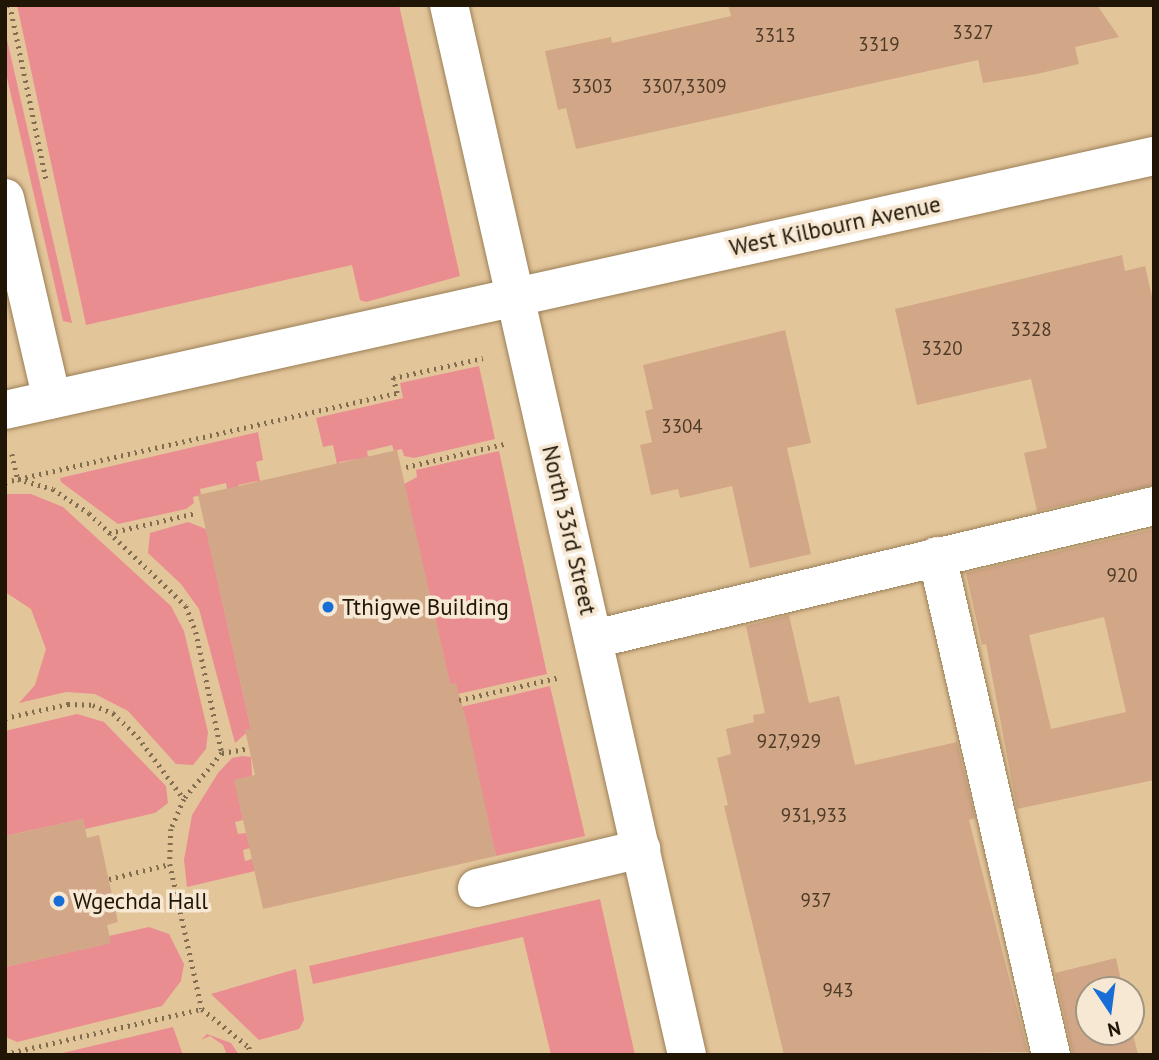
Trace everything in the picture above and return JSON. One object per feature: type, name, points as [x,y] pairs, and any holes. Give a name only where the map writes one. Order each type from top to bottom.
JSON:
[{"type":"street","name":"North 33rd Street","points":[[449,5],[687,1055]]},
{"type":"street","name":"West Kilbourn Avenue","points":[[5,410],[1154,156]]},
{"type":"street","points":[[5,198],[52,400]]},
{"type":"street","points":[[594,639],[1154,506]]},
{"type":"street","points":[[937,556],[1051,1055]]},
{"type":"street","points":[[477,888],[641,849]]},
{"type":"path","points":[[5,482],[397,393],[393,378],[484,357]]},
{"type":"path","points":[[406,467],[504,444]]},
{"type":"path","points":[[10,447],[18,479]]},
{"type":"path","points":[[18,479],[70,498],[186,606],[196,632],[222,753]]},
{"type":"path","points":[[109,533],[196,513]]},
{"type":"path","points":[[459,700],[557,678]]},
{"type":"path","points":[[5,718],[68,705],[93,705],[113,713],[138,737],[184,799]]},
{"type":"path","points":[[249,748],[222,753],[184,799],[172,829],[170,864],[202,1009],[249,1046],[251,1055]]},
{"type":"path","points":[[109,879],[170,864]]},
{"type":"path","points":[[5,1054],[202,1009]]},
{"type":"shaded area","points":[[17,5],[399,5],[460,276],[366,302],[360,300],[352,265],[86,325]]},
{"type":"shaded area","points":[[5,31],[72,323],[63,321],[5,69]]},
{"type":"shaded area","points":[[479,366],[495,439],[414,458],[404,456],[402,449],[394,451],[392,445],[367,451],[368,457],[359,465],[357,459],[339,462],[338,469],[333,445],[323,447],[316,418],[403,398],[400,383]]},
{"type":"shaded area","points":[[258,432],[263,460],[256,462],[261,486],[257,481],[238,485],[239,492],[227,489],[226,483],[200,489],[201,495],[193,497],[194,503],[186,509],[118,524],[61,482],[60,478]]},
{"type":"shaded area","points":[[499,451],[547,674],[458,694],[450,684],[404,484],[417,477],[416,470]]},
{"type":"shaded area","points":[[5,494],[31,494],[63,507],[171,606],[184,631],[208,732],[206,749],[193,765],[176,764],[128,711],[95,694],[66,692],[19,703],[35,685],[46,649],[31,609],[5,592]]},
{"type":"shaded area","points":[[188,522],[206,529],[251,729],[235,743],[199,609],[181,584],[148,553],[150,533]]},
{"type":"shaded area","points":[[550,686],[585,836],[496,856],[461,707]]},
{"type":"shaded area","points":[[77,714],[104,722],[166,786],[168,803],[155,813],[85,829],[83,819],[5,836],[5,731]]},
{"type":"shaded area","points":[[251,757],[252,776],[235,780],[243,820],[235,822],[238,834],[246,833],[250,848],[243,850],[245,861],[252,859],[255,871],[187,887],[184,860],[192,815],[218,773],[232,758]]},
{"type":"shaded area","points":[[600,899],[635,1055],[551,1055],[523,937],[313,984],[309,966]]},
{"type":"shaded area","points":[[149,927],[169,934],[184,964],[181,981],[162,1006],[17,1042],[6,1037],[5,967],[110,943],[109,936]]},
{"type":"shaded area","points":[[296,969],[304,1020],[299,1029],[259,1040],[211,994]]},
{"type":"shaded area","points":[[173,1027],[183,1055],[54,1055]]},
{"type":"shaded area","points":[[207,1034],[231,1043],[239,1055],[227,1055],[223,1045],[210,1036],[201,1040]]},
{"type":"building","points":[[728,5],[1097,5],[1119,37],[1075,47],[1079,64],[1037,74],[983,83],[978,60],[576,149],[566,108],[558,110],[545,51],[611,37],[612,43],[731,16]]},
{"type":"building","points":[[1122,255],[1125,271],[1145,266],[1154,305],[1154,485],[1037,511],[1024,453],[1047,448],[1031,379],[917,405],[895,309]]},
{"type":"building","points":[[785,330],[811,443],[787,448],[811,554],[750,568],[732,486],[680,498],[678,489],[651,495],[640,445],[652,442],[645,411],[653,409],[643,365]]},
{"type":"building","name":"Tthigwe Building","points":[[397,450],[450,684],[456,683],[468,727],[496,856],[263,909],[234,780],[255,775],[245,730],[251,729],[198,495]]},
{"type":"building","points":[[1154,529],[1154,780],[1017,809],[986,644],[982,645],[966,573]],"holes":[[[1104,617],[1126,712],[1051,729],[1029,635]]]},
{"type":"building","points":[[789,615],[809,703],[839,696],[855,765],[957,742],[975,818],[969,820],[1028,1052],[784,1055],[724,806],[728,805],[717,758],[731,754],[726,729],[754,722],[753,715],[765,713],[746,626]]},
{"type":"building","name":"Wgechda Hall","points":[[83,819],[87,838],[99,835],[118,922],[107,925],[111,943],[5,967],[5,836]]},
{"type":"building","points":[[1116,958],[1120,976],[1075,976],[1075,1046],[1136,1046],[1138,1055],[1073,1055],[1055,973]]},
{"type":"place","name":"Tthigwe Building","points":[[328,607]]},
{"type":"place","name":"Wgechda Hall","points":[[59,901]]}]
